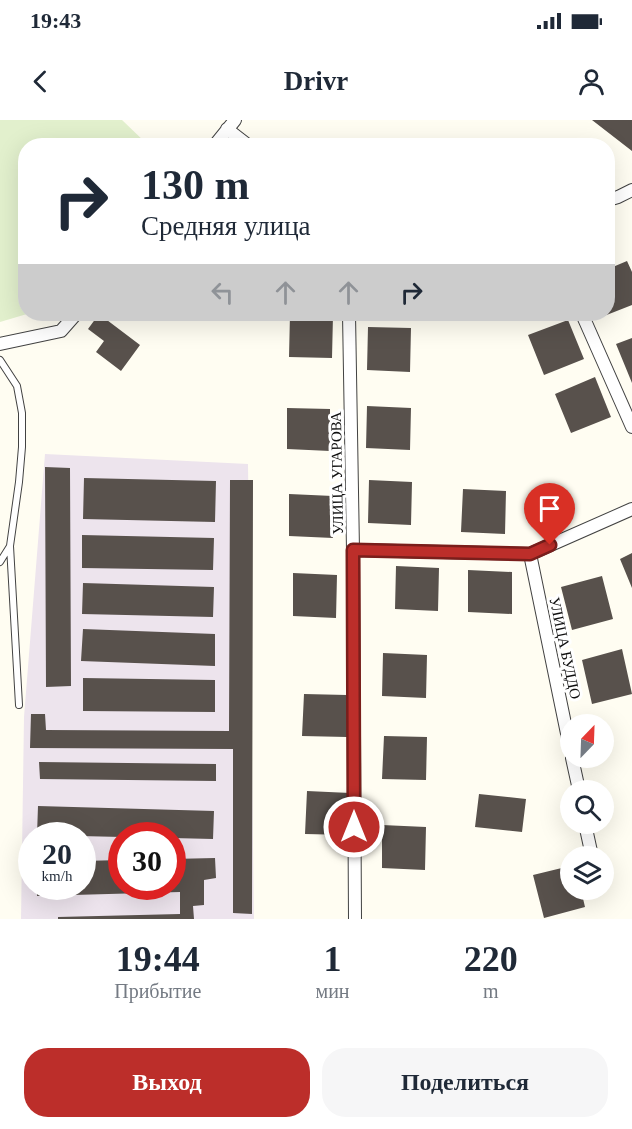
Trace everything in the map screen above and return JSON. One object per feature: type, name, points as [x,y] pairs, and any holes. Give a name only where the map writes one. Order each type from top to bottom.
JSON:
[{"type":"street","points":[[220,138],[231,125],[242,138]]},
{"type":"street","points":[[615,198],[632,190]]},
{"type":"street","points":[[0,344],[61,331],[70,321]]},
{"type":"street","name":"УЛИЦА УГАРОВА","points":[[349,321],[355,919]]},
{"type":"street","points":[[585,321],[632,428]]},
{"type":"street","points":[[353,550],[530,554],[632,509]]},
{"type":"street","name":"УЛИЦА БУДДО","points":[[530,554],[563,714]]},
{"type":"lane","points":[[0,360],[16,386],[22,413],[19,482],[10,546],[19,705]]},
{"type":"lane","points":[[0,562],[10,546]]},
{"type":"shaded area","points":[[45,454],[248,464],[254,919],[21,919],[21,900],[96,900],[96,822],[22,822],[24,717]]},
{"type":"green space","points":[[0,120],[122,120],[141,138],[18,138],[18,317],[0,322]]},
{"type":"building","points":[[592,120],[632,120],[632,151]]},
{"type":"building","points":[[627,261],[632,272],[632,305],[615,312],[615,266]]},
{"type":"building","points":[[94,321],[108,321],[140,345],[121,371],[96,352],[104,341],[88,329]]},
{"type":"building","points":[[290,321],[333,321],[332,358],[289,357]]},
{"type":"building","points":[[568,321],[584,359],[544,375],[528,335]]},
{"type":"building","points":[[368,327],[411,328],[410,372],[367,370]]},
{"type":"building","points":[[632,338],[632,383],[616,344]]},
{"type":"building","points":[[595,377],[611,417],[571,433],[555,394]]},
{"type":"building","points":[[367,406],[411,408],[410,450],[366,448]]},
{"type":"building","points":[[287,408],[330,409],[330,451],[287,449]]},
{"type":"building","points":[[45,467],[70,468],[71,686],[46,687]]},
{"type":"building","points":[[84,478],[216,481],[215,522],[83,519]]},
{"type":"building","points":[[230,480],[253,480],[252,914],[233,913],[233,749],[30,748],[31,714],[45,714],[46,730],[229,731]]},
{"type":"building","points":[[369,480],[412,482],[411,525],[368,523]]},
{"type":"building","points":[[463,489],[506,491],[505,534],[461,532]]},
{"type":"building","points":[[289,494],[333,496],[333,538],[289,536]]},
{"type":"building","points":[[82,535],[214,538],[213,570],[82,568]]},
{"type":"building","points":[[632,553],[632,588],[620,559]]},
{"type":"building","points":[[396,566],[439,568],[438,611],[395,609]]},
{"type":"building","points":[[468,570],[512,572],[512,614],[468,612]]},
{"type":"building","points":[[293,573],[337,575],[336,618],[293,616]]},
{"type":"building","points":[[602,576],[613,619],[572,630],[561,587]]},
{"type":"building","points":[[83,583],[214,587],[213,617],[82,614]]},
{"type":"building","points":[[83,629],[215,634],[215,666],[81,661]]},
{"type":"building","points":[[622,649],[632,694],[592,704],[582,660]]},
{"type":"building","points":[[383,653],[427,655],[426,698],[382,696]]},
{"type":"building","points":[[83,678],[215,680],[215,712],[83,711]]},
{"type":"building","points":[[304,694],[347,695],[347,737],[302,736]]},
{"type":"building","points":[[384,736],[427,737],[426,780],[382,779]]},
{"type":"building","points":[[39,762],[216,764],[216,781],[40,779]]},
{"type":"building","points":[[307,791],[350,793],[349,835],[305,834]]},
{"type":"building","points":[[479,794],[526,799],[522,832],[475,827]]},
{"type":"building","points":[[38,806],[214,811],[213,839],[186,838],[186,822],[108,822],[108,837],[96,836],[96,822],[37,822]]},
{"type":"building","points":[[382,825],[426,827],[425,870],[382,868]]},
{"type":"building","points":[[215,858],[216,878],[204,880],[204,905],[193,906],[194,919],[58,919],[58,917],[180,914],[180,900],[186,900],[186,859]]},
{"type":"building","points":[[108,860],[108,894],[96,894],[96,861]]},
{"type":"building","points":[[560,868],[560,900],[583,900],[585,907],[544,918],[533,875]]},
{"type":"route","points":[[354,827],[353,550],[530,554],[550,545]]}]
